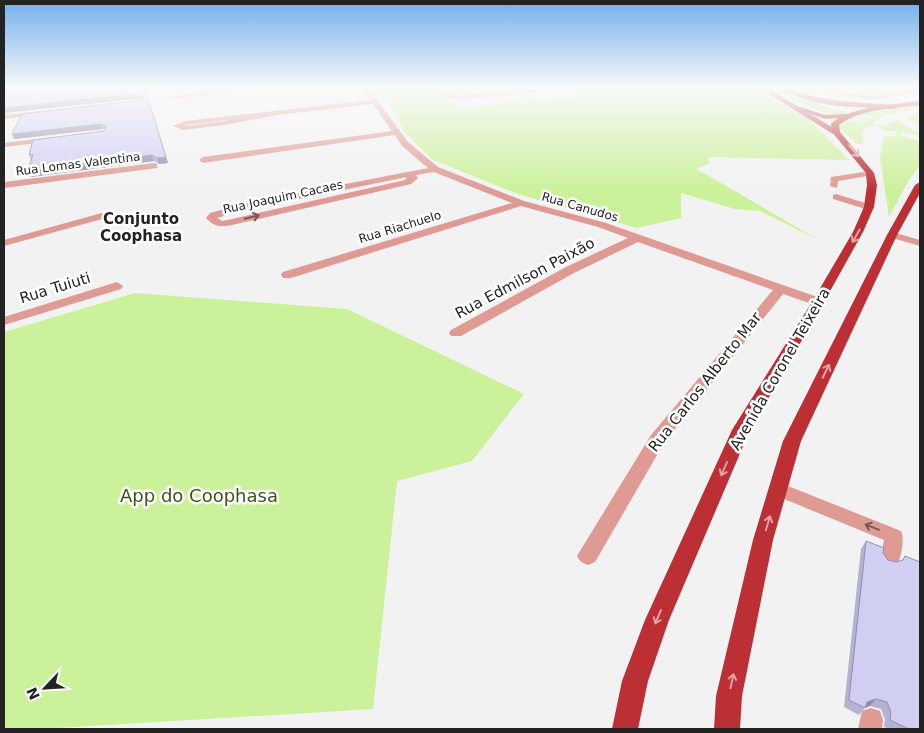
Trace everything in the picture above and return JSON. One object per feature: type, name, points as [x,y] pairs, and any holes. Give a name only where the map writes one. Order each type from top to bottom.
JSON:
[{"type":"highway","points":[[836,123],[836,132],[870,173]]},
{"type":"highway","name":"Avenida Coronel Teixeira","points":[[625,729],[635,681],[657,620],[737,440],[858,232],[869,207],[872,185],[870,173]]},
{"type":"highway","points":[[727,729],[729,696],[762,540],[792,441],[892,235],[920,184]]},
{"type":"main road","points":[[821,123],[836,132]]},
{"type":"street","points":[[184,123],[177,126],[183,128],[223,123]]},
{"type":"street","name":"Rua Canudos","points":[[389,123],[419,158],[439,170],[521,204],[576,216],[818,302]]},
{"type":"street","points":[[203,160],[396,133]]},
{"type":"street","points":[[4,144],[63,138]]},
{"type":"street","name":"Rua Lomas Valentina","points":[[4,184],[154,166]]},
{"type":"street","name":"Rua Joaquim Cacaes","points":[[411,176],[408,182],[232,222],[220,224],[211,218],[214,215],[237,209],[439,170]]},
{"type":"street","name":"Rua Riachuelo","points":[[287,275],[521,204]]},
{"type":"street","points":[[4,243],[109,214]]},
{"type":"street","name":"Rua Edmilson Paixão","points":[[456,333],[570,270],[637,238]]},
{"type":"street","name":"Rua Tuiuti","points":[[4,321],[116,286]]},
{"type":"street","name":"Rua Carlos Alberto Mar","points":[[588,556],[657,439],[780,289]]},
{"type":"lane","points":[[834,186],[834,179],[870,173]]},
{"type":"lane","points":[[836,197],[869,207]]},
{"type":"lane","points":[[892,235],[920,243]]},
{"type":"lane","points":[[778,489],[894,536],[890,560]]},
{"type":"green space","points":[[400,123],[813,123],[849,160],[708,157],[710,163],[697,169],[817,239],[760,211],[735,209],[681,193],[681,218],[637,228],[521,195],[433,160],[404,132]]},
{"type":"green space","points":[[833,123],[873,123],[870,125],[876,126],[903,123],[920,134],[902,132],[900,136],[920,141],[920,165],[907,183],[889,217],[880,157],[884,137],[896,136],[897,131],[882,131],[881,127],[867,126],[863,133],[863,144],[856,143]]},
{"type":"green space","name":"App do Coophasa","points":[[135,293],[347,309],[524,394],[472,461],[397,481],[373,709],[40,729],[4,729],[4,332]]},
{"type":"building","points":[[17,123],[156,123],[166,157],[157,158],[152,155],[28,171],[33,154],[29,155],[33,140],[104,131],[106,126],[101,124],[12,134]]},
{"type":"building","points":[[866,541],[884,548],[883,553],[888,560],[896,562],[903,560],[905,556],[920,562],[920,729],[909,729],[890,720],[891,712],[887,702],[876,699],[867,702],[865,708],[849,700]]},
{"type":"district","name":"Conjunto Coophasa","points":[[141,228]]}]
